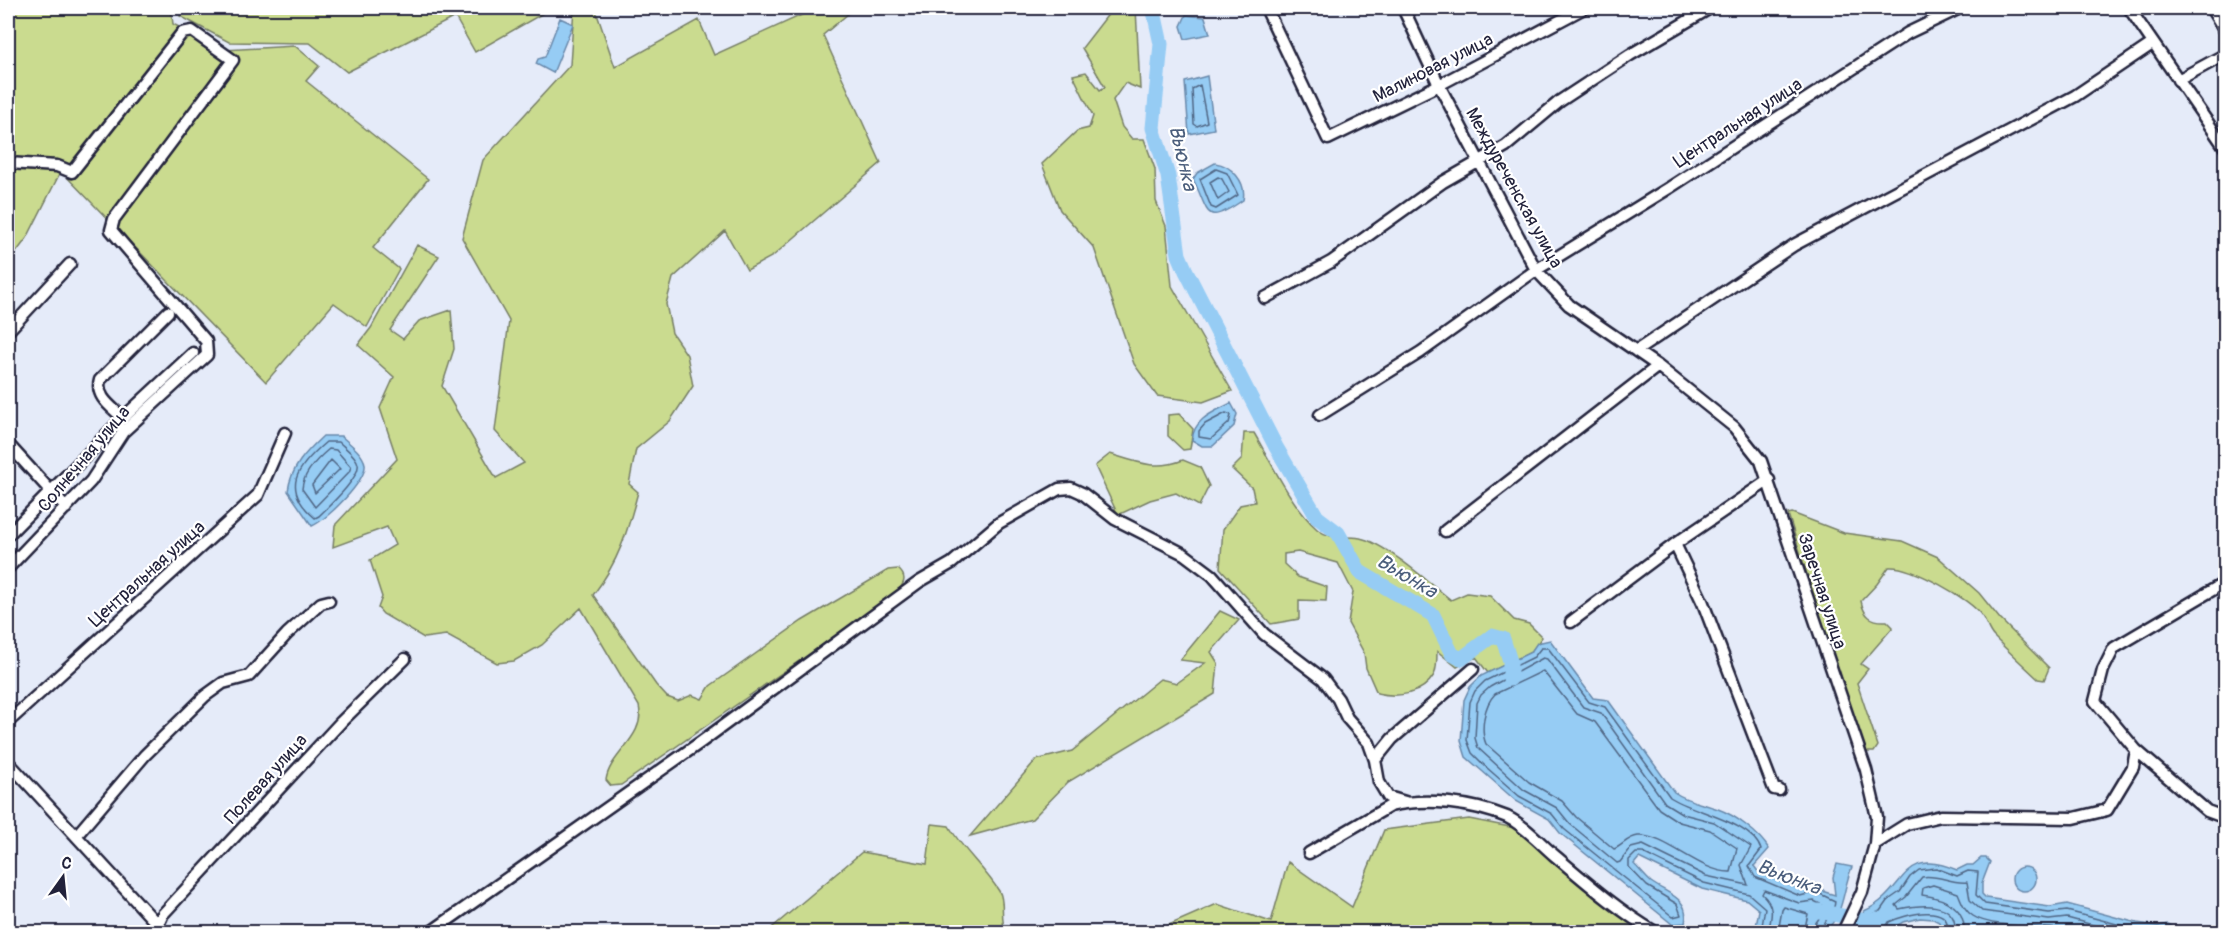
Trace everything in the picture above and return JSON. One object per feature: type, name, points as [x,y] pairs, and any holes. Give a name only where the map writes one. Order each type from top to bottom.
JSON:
[{"type":"street","name":"Малиновая улица","points":[[1266,8],[1328,140],[1439,85],[1584,8]]},
{"type":"street","name":"Междуреченская улица","points":[[1403,8],[1439,85],[1536,270],[1569,305],[1636,351]]},
{"type":"street","points":[[1265,298],[1331,262],[1443,182],[1506,146],[1560,101],[1630,55],[1710,8]]},
{"type":"street","name":"Центральная улица","points":[[1320,415],[1421,352],[1536,270],[1669,188],[1908,33],[1960,8]]},
{"type":"street","points":[[2129,8],[2226,149]]},
{"type":"street","points":[[2211,8],[2226,32]]},
{"type":"street","name":"Солнечная улица","points":[[8,163],[57,166],[72,172],[182,33],[192,31],[233,60],[114,219],[111,230],[206,341],[207,355],[123,432],[91,482],[8,568]]},
{"type":"street","points":[[1636,351],[1794,245],[2075,96],[2152,44]]},
{"type":"street","points":[[2178,80],[2226,54]]},
{"type":"street","points":[[8,331],[70,264]]},
{"type":"street","points":[[123,418],[101,396],[98,388],[100,380],[168,312]]},
{"type":"street","name":"Заречная улица","points":[[1636,351],[1734,427],[1761,461],[1769,480],[1873,794],[1877,817],[1875,844],[1862,892],[1843,933]]},
{"type":"street","points":[[8,535],[123,418],[193,352]]},
{"type":"street","points":[[1445,531],[1658,366]]},
{"type":"street","name":"Центральная улица","points":[[8,722],[258,495],[285,433]]},
{"type":"street","points":[[8,444],[66,508]]},
{"type":"street","points":[[1571,622],[1675,544],[1769,480]]},
{"type":"street","points":[[431,933],[701,742],[920,582],[952,563],[999,524],[1059,489],[1071,488],[1082,493],[1115,519],[1184,554],[1212,575],[1264,634],[1323,679],[1338,699],[1347,718],[1369,743],[1379,782],[1388,797],[1405,802]]},
{"type":"street","points":[[1675,544],[1703,603],[1774,789],[1779,790]]},
{"type":"street","points":[[2226,582],[2114,648],[2103,670],[2095,701],[2097,707],[2136,750],[2207,811],[2226,818]]},
{"type":"street","points":[[76,836],[145,755],[205,696],[223,683],[249,676],[287,634],[321,603],[329,601]]},
{"type":"street","name":"Полевая улица","points":[[160,929],[163,914],[341,722],[405,660]]},
{"type":"street","points":[[1375,760],[1392,739],[1473,669]]},
{"type":"street","points":[[1875,844],[1907,824],[1941,816],[2074,818],[2107,810],[2133,767],[2136,750]]},
{"type":"street","points":[[8,762],[160,929]]},
{"type":"street","points":[[1309,853],[1390,806],[1405,802],[1436,802],[1508,818],[1590,886],[1655,933]]},
{"type":"green space","points":[[8,8],[171,8],[173,24],[224,50],[295,46],[319,66],[306,81],[428,179],[373,248],[399,269],[367,327],[334,303],[266,382],[61,171],[27,238],[8,263]]},
{"type":"green space","points":[[180,8],[549,8],[475,52],[455,17],[347,72],[310,43],[229,42],[180,16]]},
{"type":"green space","points":[[574,8],[595,8],[615,67],[699,20],[714,55],[817,8],[855,8],[823,35],[881,163],[773,256],[747,270],[725,231],[673,278],[666,304],[672,333],[687,355],[693,386],[670,421],[636,449],[629,484],[638,492],[630,521],[616,558],[593,595],[656,685],[667,697],[678,701],[692,695],[702,699],[710,686],[802,621],[888,570],[898,569],[904,579],[894,595],[621,785],[611,786],[606,780],[609,770],[633,736],[640,717],[639,706],[581,608],[542,645],[514,661],[497,663],[446,635],[424,638],[383,614],[378,608],[382,597],[370,560],[395,545],[387,527],[333,547],[335,525],[397,459],[380,408],[394,377],[358,345],[371,328],[417,245],[439,256],[390,330],[403,339],[419,321],[451,310],[454,349],[442,386],[496,478],[524,463],[495,431],[509,321],[462,238],[483,160],[570,65]]},
{"type":"green space","points":[[1113,8],[1136,8],[1140,89],[1125,83],[1113,100],[1122,127],[1132,139],[1144,139],[1155,169],[1156,201],[1166,226],[1172,286],[1232,391],[1203,402],[1157,396],[1134,364],[1094,248],[1060,210],[1042,164],[1077,131],[1089,128],[1093,116],[1073,75],[1086,72],[1100,90],[1105,87],[1082,48]]},
{"type":"green space","points":[[1179,414],[1193,429],[1190,449],[1183,450],[1168,436],[1168,415]]},
{"type":"green space","points":[[1244,433],[1254,433],[1299,509],[1322,533],[1370,541],[1407,565],[1451,600],[1467,593],[1490,596],[1514,620],[1529,624],[1542,637],[1531,652],[1488,673],[1476,657],[1457,667],[1437,651],[1435,673],[1423,687],[1401,695],[1377,693],[1366,668],[1364,653],[1348,623],[1353,592],[1338,563],[1298,552],[1284,554],[1284,564],[1298,577],[1327,587],[1326,601],[1299,600],[1299,619],[1271,624],[1220,568],[1223,529],[1240,505],[1255,502],[1252,488],[1232,469],[1242,459]]},
{"type":"green space","points":[[1110,454],[1155,465],[1183,460],[1200,467],[1209,486],[1199,506],[1176,493],[1150,500],[1118,515],[1095,466]]},
{"type":"green space","points":[[1792,513],[1844,533],[1902,541],[1938,557],[1979,593],[2000,619],[2049,668],[2044,680],[2038,679],[1994,637],[1982,616],[1966,601],[1925,577],[1911,571],[1889,567],[1861,601],[1869,617],[1887,621],[1893,627],[1861,664],[1868,669],[1857,683],[1878,746],[1874,752],[1863,752],[1788,514]]},
{"type":"green space","points":[[1220,611],[1239,620],[1211,652],[1218,663],[1215,694],[1068,782],[1032,819],[970,836],[1036,760],[1072,751],[1160,679],[1177,683],[1205,663],[1180,660]]},
{"type":"green space","points":[[1469,819],[1520,829],[1660,932],[1153,932],[1217,904],[1271,922],[1288,862],[1352,907],[1384,830]]},
{"type":"green space","points":[[932,824],[949,826],[993,882],[1001,895],[1006,932],[767,932],[862,852],[927,864]]},
{"type":"water","points":[[1186,15],[1205,17],[1210,34],[1185,39],[1181,26]]},
{"type":"water","points":[[560,18],[573,24],[553,73],[536,64],[538,59],[545,57]]},
{"type":"water","points":[[1207,76],[1214,129],[1189,134],[1185,82]]},
{"type":"water","points":[[1215,163],[1232,171],[1240,181],[1244,193],[1243,200],[1221,213],[1214,214],[1206,208],[1193,179],[1197,173]]},
{"type":"water","points":[[1231,403],[1237,414],[1234,426],[1213,446],[1202,446],[1192,440],[1201,421]]},
{"type":"water","points":[[323,436],[341,436],[359,452],[365,464],[360,480],[345,499],[312,526],[288,491],[296,467]]},
{"type":"water","points":[[1550,640],[1593,698],[1608,700],[1674,792],[1725,812],[1746,825],[1759,837],[1769,849],[1754,866],[1759,873],[1803,890],[1818,884],[1825,892],[1835,895],[1833,877],[1837,864],[1852,867],[1836,918],[1824,932],[1755,932],[1759,910],[1747,900],[1702,889],[1639,858],[1634,864],[1651,882],[1681,902],[1684,908],[1685,923],[1672,924],[1560,833],[1549,819],[1516,801],[1466,757],[1461,741],[1464,700],[1470,687],[1481,676],[1531,652],[1537,643]]},
{"type":"water","points":[[1981,858],[1986,858],[1990,862],[1982,883],[1982,894],[1986,898],[2050,907],[2067,904],[2137,923],[2158,926],[2168,924],[2183,932],[1941,932],[1939,922],[1920,918],[1903,922],[1887,932],[1861,932],[1857,927],[1864,911],[1878,903],[1914,867],[1924,863],[1938,864],[1957,870],[1973,865]]},
{"type":"water","points":[[2024,867],[2029,868],[2035,874],[2035,884],[2029,890],[2024,891],[2019,890],[2013,884],[2012,879],[2013,874],[2019,868]]},
{"type":"waterway","name":"Вьюнка","points":[[1156,8],[1154,12],[1161,44],[1153,128],[1168,176],[1179,255],[1276,447],[1317,517],[1338,533],[1360,572],[1433,615],[1452,654],[1461,659],[1492,636],[1503,639],[1510,661],[1510,679]]},
{"type":"waterway","name":"Вьюнка","points":[[1819,911],[1870,922],[1878,919]]}]
